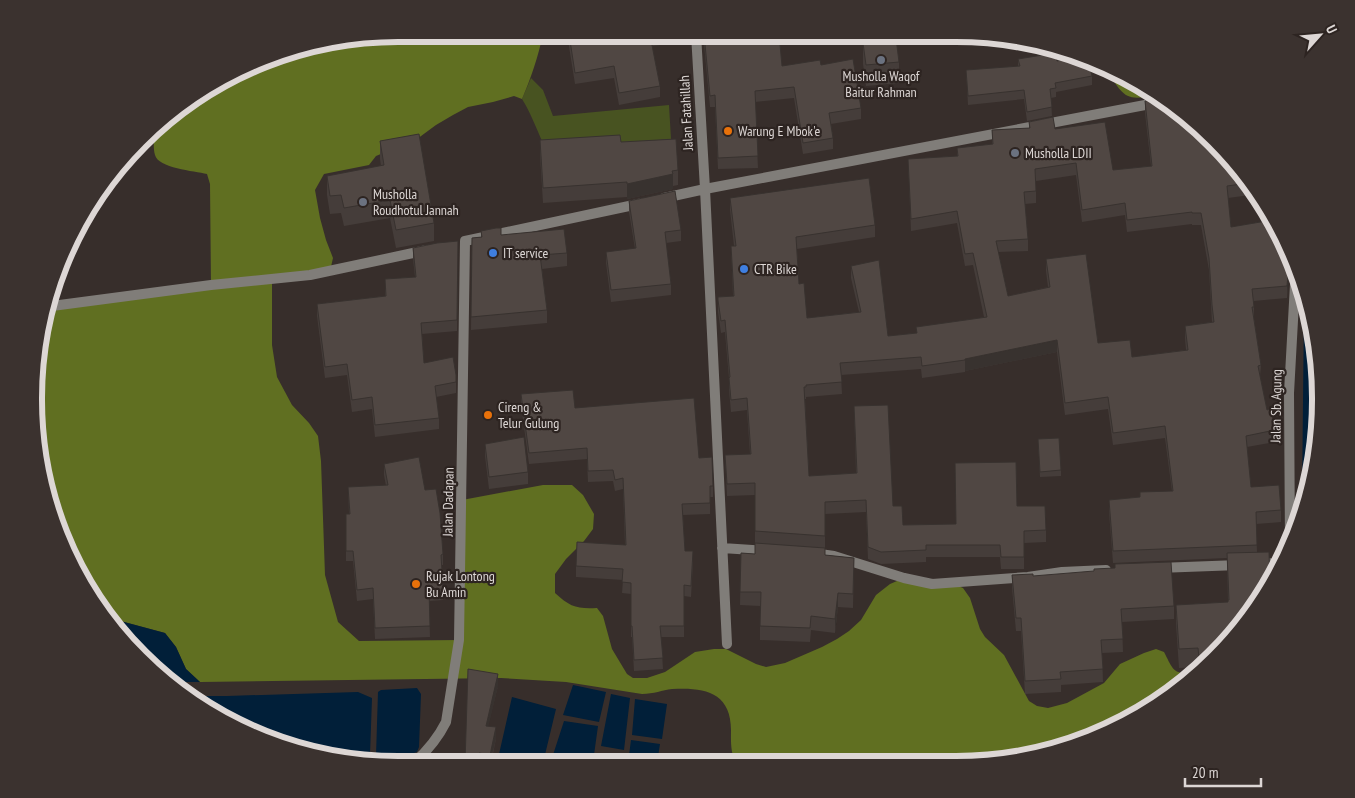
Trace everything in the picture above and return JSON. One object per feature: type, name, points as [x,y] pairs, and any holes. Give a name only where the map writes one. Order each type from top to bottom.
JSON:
[{"type":"street","name":"Jalan Fatahillah","points":[[696,42],[727,644]]},
{"type":"street","name":"Jalan Dadapan","points":[[422,756],[441,732],[446,722],[460,640],[460,242],[705,190],[1154,103]]},
{"type":"street","points":[[55,306],[310,275],[436,248]]},
{"type":"street","name":"Jalan Sb. Agung","points":[[1290,524],[1289,393],[1295,287]]},
{"type":"street","points":[[722,548],[779,552]]},
{"type":"street","points":[[808,553],[834,556],[904,578],[932,584],[1028,577],[1062,572],[1112,570]]},
{"type":"street","points":[[1151,568],[1272,564]]},
{"type":"green space","points":[[541,42],[522,99],[514,96],[468,107],[436,125],[417,139],[376,156],[369,165],[324,174],[315,190],[320,218],[333,258],[330,271],[272,279],[272,345],[277,377],[292,405],[318,436],[321,461],[325,575],[338,622],[359,641],[459,640],[462,500],[543,485],[572,485],[583,495],[594,514],[593,529],[555,574],[555,593],[574,606],[597,608],[603,616],[612,649],[627,674],[633,678],[647,678],[665,672],[695,652],[714,649],[726,649],[766,667],[785,663],[822,647],[849,631],[861,620],[876,595],[890,584],[904,578],[951,583],[963,588],[970,598],[980,629],[985,637],[1004,655],[1029,701],[1037,706],[1048,708],[1067,703],[1104,683],[1120,664],[1156,649],[1164,652],[1175,670],[1184,673],[1134,708],[1114,719],[1071,737],[1026,749],[956,756],[734,756],[730,717],[726,707],[714,694],[695,689],[672,689],[642,694],[566,682],[501,678],[200,682],[186,669],[176,647],[165,633],[120,621],[90,577],[79,557],[61,514],[49,469],[43,422],[43,376],[49,329],[55,306],[211,286],[210,184],[207,174],[169,166],[158,159],[154,150],[154,140],[182,116],[241,79],[284,61],[329,49],[376,43]]},
{"type":"green space","points":[[531,78],[543,90],[553,116],[669,105],[671,139],[546,150],[522,99]]},
{"type":"green space","points":[[1112,78],[1145,97],[1130,97],[1120,90]]},
{"type":"green space","points":[[1312,413],[1306,466],[1307,415]]},
{"type":"water","points":[[120,621],[165,633],[176,647],[186,669],[200,682],[182,682],[147,651]]},
{"type":"water","points":[[573,685],[606,692],[599,722],[563,715]]},
{"type":"water","points":[[417,688],[421,694],[419,747],[417,752],[376,755],[378,692],[381,690]]},
{"type":"water","points":[[358,692],[372,698],[370,754],[329,749],[284,737],[241,719],[203,696]]},
{"type":"water","points":[[611,694],[630,698],[624,750],[601,746]]},
{"type":"water","points":[[512,697],[556,709],[545,756],[499,756]]},
{"type":"water","points":[[635,699],[667,704],[662,739],[632,735]]},
{"type":"water","points":[[564,721],[598,726],[594,756],[553,755]]},
{"type":"water","points":[[631,740],[660,744],[658,756],[629,756]]},
{"type":"building","points":[[570,42],[651,42],[660,86],[619,93],[614,66],[575,73]]},
{"type":"building","points":[[705,42],[780,42],[782,66],[820,60],[821,65],[853,59],[861,108],[829,113],[833,138],[803,143],[794,87],[755,91],[758,156],[718,158],[715,95],[710,96]]},
{"type":"building","points":[[896,42],[899,62],[866,65],[863,43]]},
{"type":"building","points":[[1046,54],[1056,57],[1057,61],[1065,59],[1090,69],[1092,76],[1055,83],[1056,88],[1050,89],[1052,107],[1027,112],[1024,90],[968,96],[966,70],[1020,66],[1018,59]]},
{"type":"building","points":[[1150,100],[1191,131],[1239,182],[1240,184],[1227,186],[1231,227],[1265,221],[1288,271],[1287,286],[1252,289],[1254,307],[1252,307],[1261,365],[1258,366],[1267,410],[1271,409],[1275,430],[1246,436],[1251,487],[1279,485],[1281,510],[1256,512],[1257,545],[1113,551],[1109,500],[1140,497],[1140,492],[1173,491],[1165,426],[1113,433],[1108,397],[1065,403],[1057,340],[965,360],[922,366],[921,357],[840,363],[842,382],[806,385],[804,387],[809,476],[857,473],[854,406],[888,405],[893,506],[902,506],[903,525],[956,524],[955,463],[1016,462],[1017,506],[1045,506],[1046,530],[1024,531],[1024,557],[1001,557],[1000,545],[926,545],[926,550],[881,552],[868,547],[866,500],[825,502],[825,536],[755,531],[755,483],[727,484],[725,455],[751,454],[747,398],[731,400],[725,320],[721,321],[718,300],[718,297],[734,296],[731,246],[736,246],[730,198],[869,178],[875,225],[796,237],[799,284],[804,283],[807,318],[861,312],[851,266],[879,260],[888,336],[917,333],[916,327],[987,317],[973,253],[965,254],[957,211],[911,219],[908,159],[958,156],[957,148],[993,144],[992,130],[1030,128],[1029,122],[1053,117],[1055,129],[1105,122],[1113,170],[1152,166],[1145,101]],"holes":[[[1076,163],[1082,210],[1125,203],[1127,220],[1192,212],[1201,213],[1209,258],[1214,322],[1185,326],[1188,350],[1132,357],[1130,340],[1098,343],[1086,254],[1046,259],[1050,287],[1008,296],[996,241],[1028,239],[1024,192],[1036,191],[1035,169]]]},
{"type":"building","points":[[419,134],[434,223],[396,230],[390,200],[344,208],[341,195],[330,196],[327,176],[384,165],[380,141]]},
{"type":"building","points":[[620,135],[621,142],[676,139],[678,170],[672,171],[673,174],[627,184],[627,182],[543,188],[540,140]]},
{"type":"building","points":[[675,191],[681,230],[665,232],[671,284],[611,290],[606,252],[636,248],[629,201]]},
{"type":"building","points":[[501,228],[501,235],[564,229],[567,253],[540,255],[547,310],[471,317],[472,238],[482,237],[481,231]]},
{"type":"building","points":[[458,241],[457,320],[421,323],[424,363],[453,357],[456,382],[435,386],[439,418],[375,425],[372,397],[352,400],[347,364],[325,367],[317,304],[386,296],[385,279],[416,277],[413,248]]},
{"type":"building","points":[[573,390],[575,408],[694,398],[699,458],[712,457],[713,486],[710,486],[710,503],[682,504],[685,551],[693,551],[691,586],[684,585],[684,626],[660,626],[663,658],[634,660],[631,626],[631,583],[622,582],[623,569],[576,566],[577,542],[626,545],[623,478],[615,480],[613,470],[588,471],[587,448],[529,453],[521,394]]},
{"type":"building","points":[[524,437],[528,472],[489,477],[485,444]]},
{"type":"building","points":[[1059,438],[1061,470],[1040,472],[1038,439]]},
{"type":"building","points":[[419,457],[425,490],[436,489],[443,554],[441,555],[443,589],[429,590],[430,626],[375,628],[373,588],[357,590],[353,551],[346,551],[346,514],[350,514],[348,487],[388,485],[384,464]]},
{"type":"building","points":[[755,543],[825,548],[825,555],[854,558],[853,594],[838,593],[835,619],[811,616],[810,628],[760,626],[761,592],[740,592],[741,553],[755,554]]},
{"type":"building","points":[[1269,552],[1270,569],[1239,616],[1199,659],[1198,648],[1179,649],[1176,605],[1228,602],[1227,553]]},
{"type":"building","points":[[1171,562],[1174,606],[1121,609],[1123,639],[1101,640],[1103,669],[1060,672],[1061,679],[1025,681],[1021,618],[1016,618],[1012,575],[1033,574],[1033,576],[1115,568],[1115,564]]},
{"type":"building","points":[[468,669],[498,674],[486,726],[496,727],[490,755],[479,753],[478,756],[465,756]]},
{"type":"waterway","points":[[1306,467],[1308,342]]},
{"type":"place","name":"Musholla Waqof Baitur Rahman","points":[[881,60]]},
{"type":"place","name":"Warung E Mbok'e","points":[[728,131]]},
{"type":"place","name":"Musholla LDII","points":[[1015,153]]},
{"type":"place","name":"Musholla Roudhotul Jannah","points":[[363,202]]},
{"type":"place","name":"IT service","points":[[493,253]]},
{"type":"place","name":"CTR Bike","points":[[744,269]]},
{"type":"place","name":"Cireng & Telur Gulung","points":[[488,415]]},
{"type":"place","name":"Rujak Lontong Bu Amin","points":[[416,584]]}]
